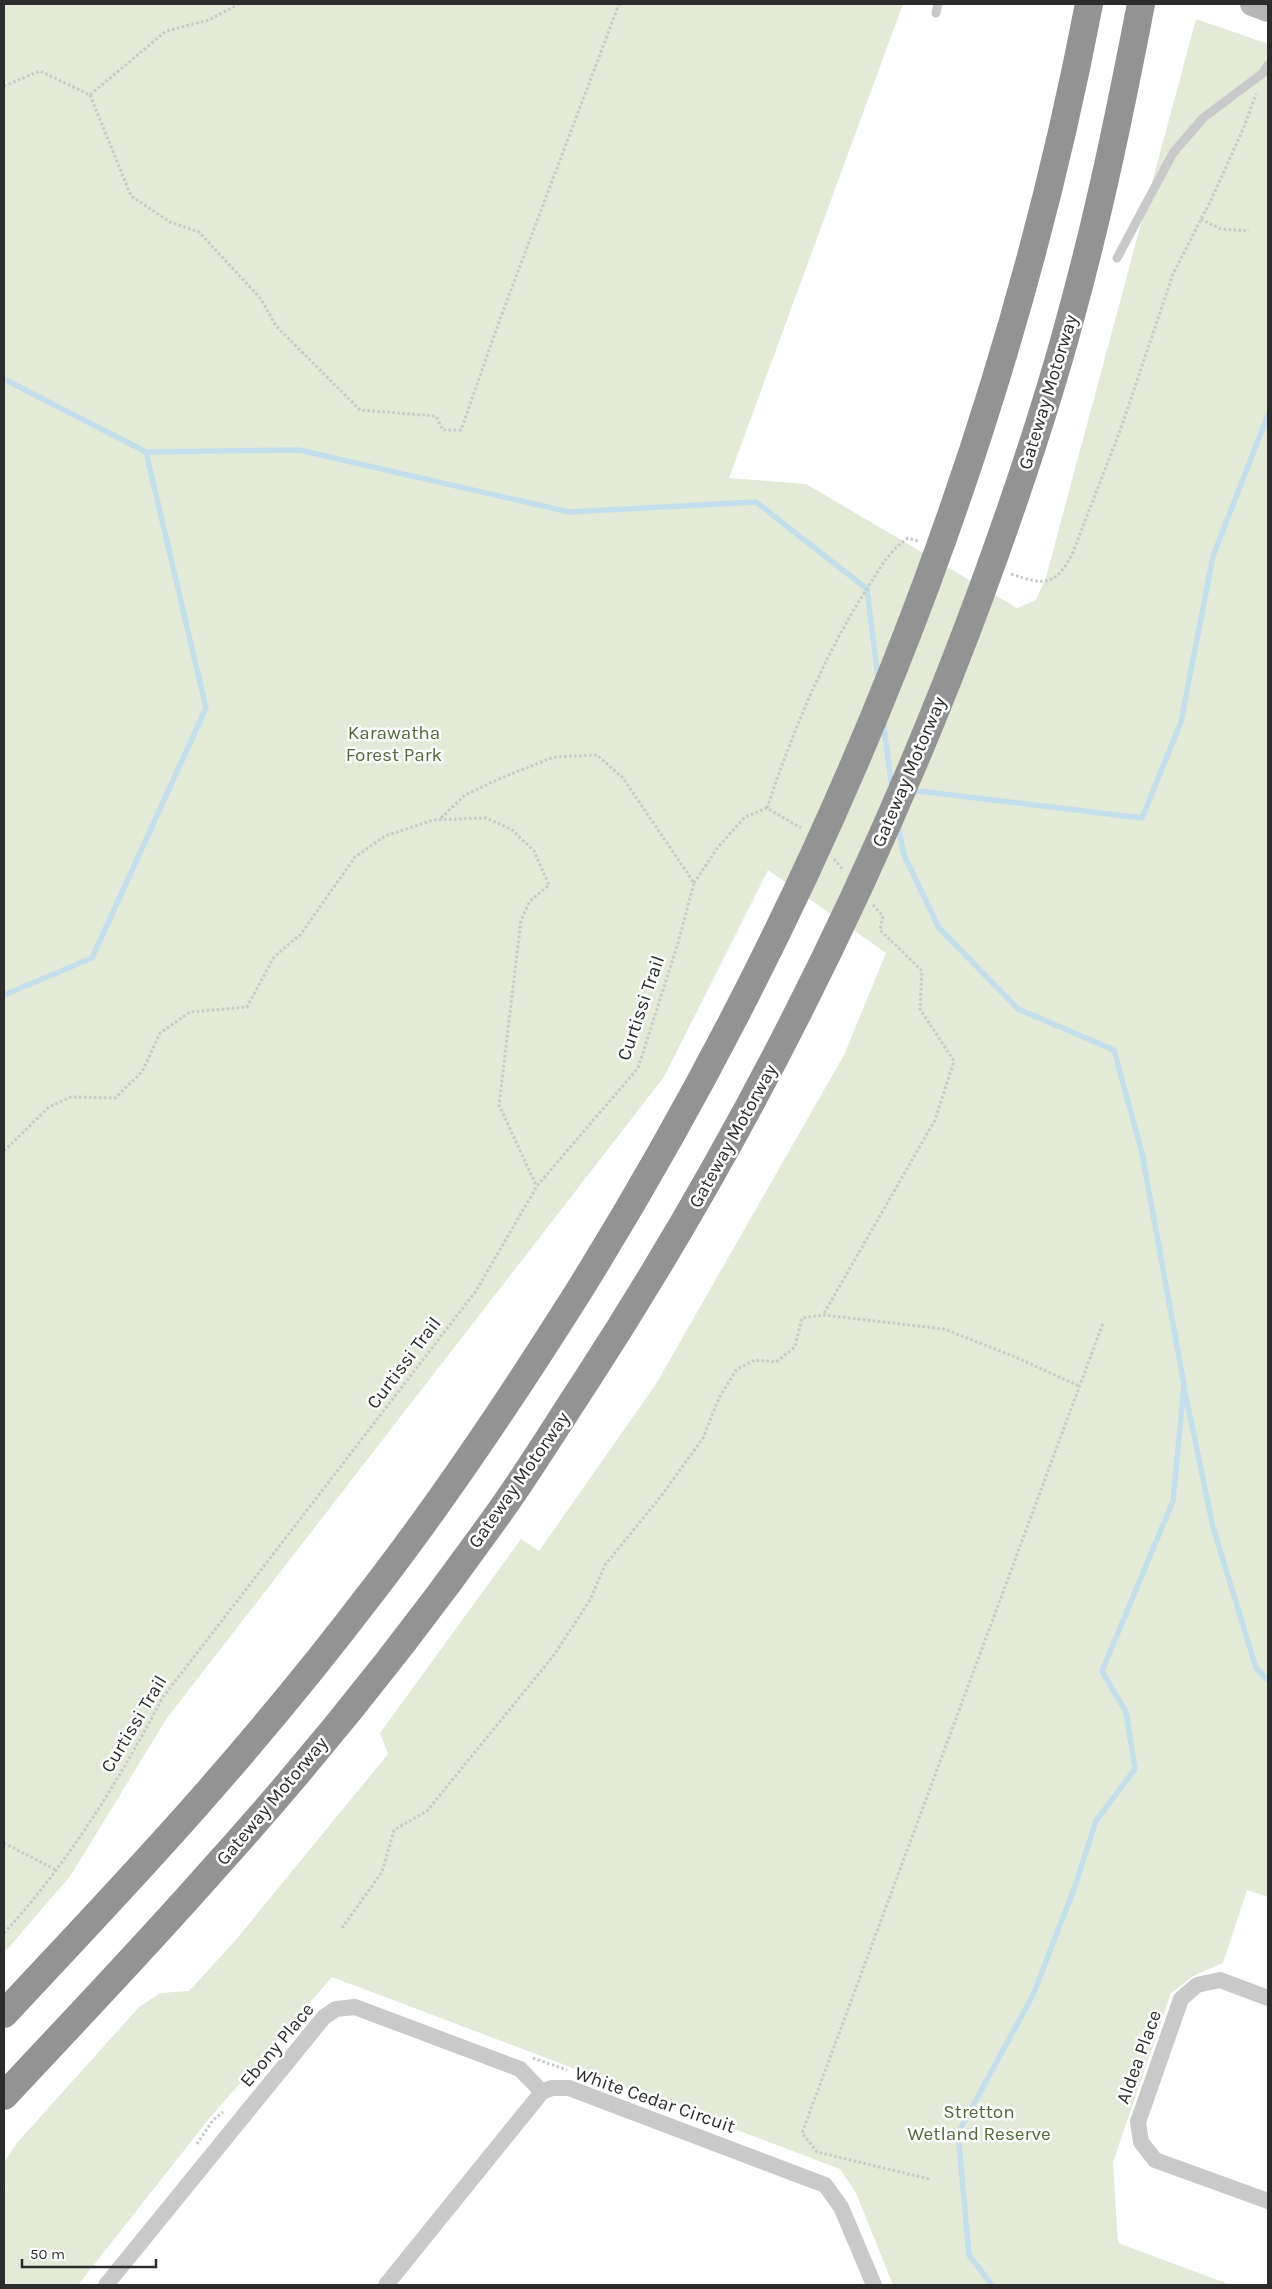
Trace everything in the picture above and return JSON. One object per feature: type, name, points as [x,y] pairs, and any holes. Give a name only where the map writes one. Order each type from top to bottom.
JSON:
[{"type":"highway","points":[[4,2014],[201,1801],[280,1708],[373,1591],[534,1363],[611,1238],[692,1099],[777,936],[877,710],[948,522],[983,420],[1025,276],[1070,97],[1088,8]]},
{"type":"highway","name":"Gateway Motorway","points":[[4,2096],[187,1899],[268,1808],[401,1644],[507,1501],[677,1238],[778,1054],[826,960],[909,776],[1000,540],[1051,387],[1072,316],[1102,197],[1138,16]]},
{"type":"street","points":[[1252,4],[1268,10]]},
{"type":"street","name":"Aldea Place","points":[[1268,1998],[1220,1980],[1197,1985],[1181,1999],[1138,2122],[1141,2142],[1156,2160],[1268,2202]]},
{"type":"street","name":"Ebony Place","points":[[106,2285],[324,2017],[336,2009],[355,2007],[520,2068],[542,2092]]},
{"type":"street","name":"White Cedar Circuit","points":[[542,2092],[552,2088],[569,2088],[825,2185],[841,2207],[874,2285]]},
{"type":"street","points":[[386,2285],[542,2092]]},
{"type":"lane","points":[[936,13],[938,4]]},
{"type":"lane","points":[[1117,258],[1173,153],[1204,118],[1263,73],[1268,65]]},
{"type":"path","points":[[90,95],[166,31],[209,20],[238,4]]},
{"type":"path","points":[[4,86],[40,71],[90,95],[131,196],[170,222],[199,232],[260,299],[276,326],[360,410],[436,416],[444,430],[462,430],[500,319],[619,4]]},
{"type":"path","points":[[1073,552],[1121,428],[1173,274],[1201,220],[1257,96],[1252,81]]},
{"type":"path","points":[[1201,220],[1221,229],[1249,231]]},
{"type":"path","points":[[439,820],[465,796],[501,778],[554,757],[597,754],[623,778],[694,883]]},
{"type":"path","name":"Curtissi Trail","points":[[4,1933],[56,1870],[127,1765],[163,1697],[476,1291],[536,1186],[638,1068],[678,942],[694,883],[718,847],[745,817],[767,808],[806,830]]},
{"type":"path","points":[[4,1151],[49,1107],[71,1097],[115,1098],[142,1072],[160,1033],[190,1012],[247,1007],[274,956],[301,934],[355,857],[385,836],[433,820],[486,818],[511,829],[534,851],[549,885],[530,901],[521,920],[499,1105],[536,1186]]},
{"type":"path","points":[[832,856],[845,871]]},
{"type":"path","points":[[823,1315],[934,1120],[954,1061],[920,1009],[922,971],[880,930],[883,916],[870,901]]},
{"type":"path","points":[[342,1928],[382,1872],[394,1830],[427,1811],[554,1654],[590,1600],[605,1565],[662,1495],[704,1438],[719,1398],[737,1369],[755,1360],[776,1362],[795,1347],[802,1318],[823,1315],[944,1329],[1013,1356],[1079,1386]]},
{"type":"path","points":[[929,2180],[817,2152],[802,2134],[1103,1323]]},
{"type":"path","points":[[4,1843],[56,1870]]},
{"type":"path","points":[[532,2057],[569,2071]]},
{"type":"path","points":[[192,2151],[213,2120],[226,2110]]},
{"type":"green space","points":[[4,4],[903,4],[729,478],[806,484],[1017,608],[1036,600],[1046,577],[1196,19],[1268,44],[1268,1897],[1247,1890],[1223,1963],[1193,1976],[1171,1993],[1113,2162],[1118,2243],[1231,2285],[893,2285],[856,2193],[840,2169],[332,1977],[208,2120],[78,2285],[4,2285],[4,2192],[6,2190],[4,2187],[4,2163],[16,2144],[139,2007],[160,1993],[189,1991],[234,1942],[388,1754],[380,1733],[521,1539],[539,1551],[656,1384],[844,1055],[886,953],[768,870],[664,1077],[167,1718],[71,1875],[4,1953]]},
{"type":"waterway","points":[[4,379],[146,452],[299,450],[569,512],[756,502],[867,589],[878,679]]},
{"type":"waterway","points":[[910,790],[1142,818],[1181,722],[1213,556],[1268,415]]},
{"type":"waterway","points":[[4,995],[92,958],[206,708],[146,452]]},
{"type":"waterway","points":[[883,721],[892,788]]},
{"type":"waterway","points":[[898,824],[904,855],[939,928],[1018,1009],[1114,1050],[1142,1153],[1184,1385],[1173,1501],[1102,1671],[1126,1712],[1135,1769],[1096,1821],[1074,1889],[1033,1995],[958,2133],[969,2255],[992,2285]]},
{"type":"waterway","points":[[1185,1392],[1213,1527],[1256,1668],[1268,1680]]},
{"type":"park label","name":"Karawatha Forest Park","points":[[394,744]]},
{"type":"park label","name":"Stretton Wetland Reserve","points":[[979,2123]]}]
